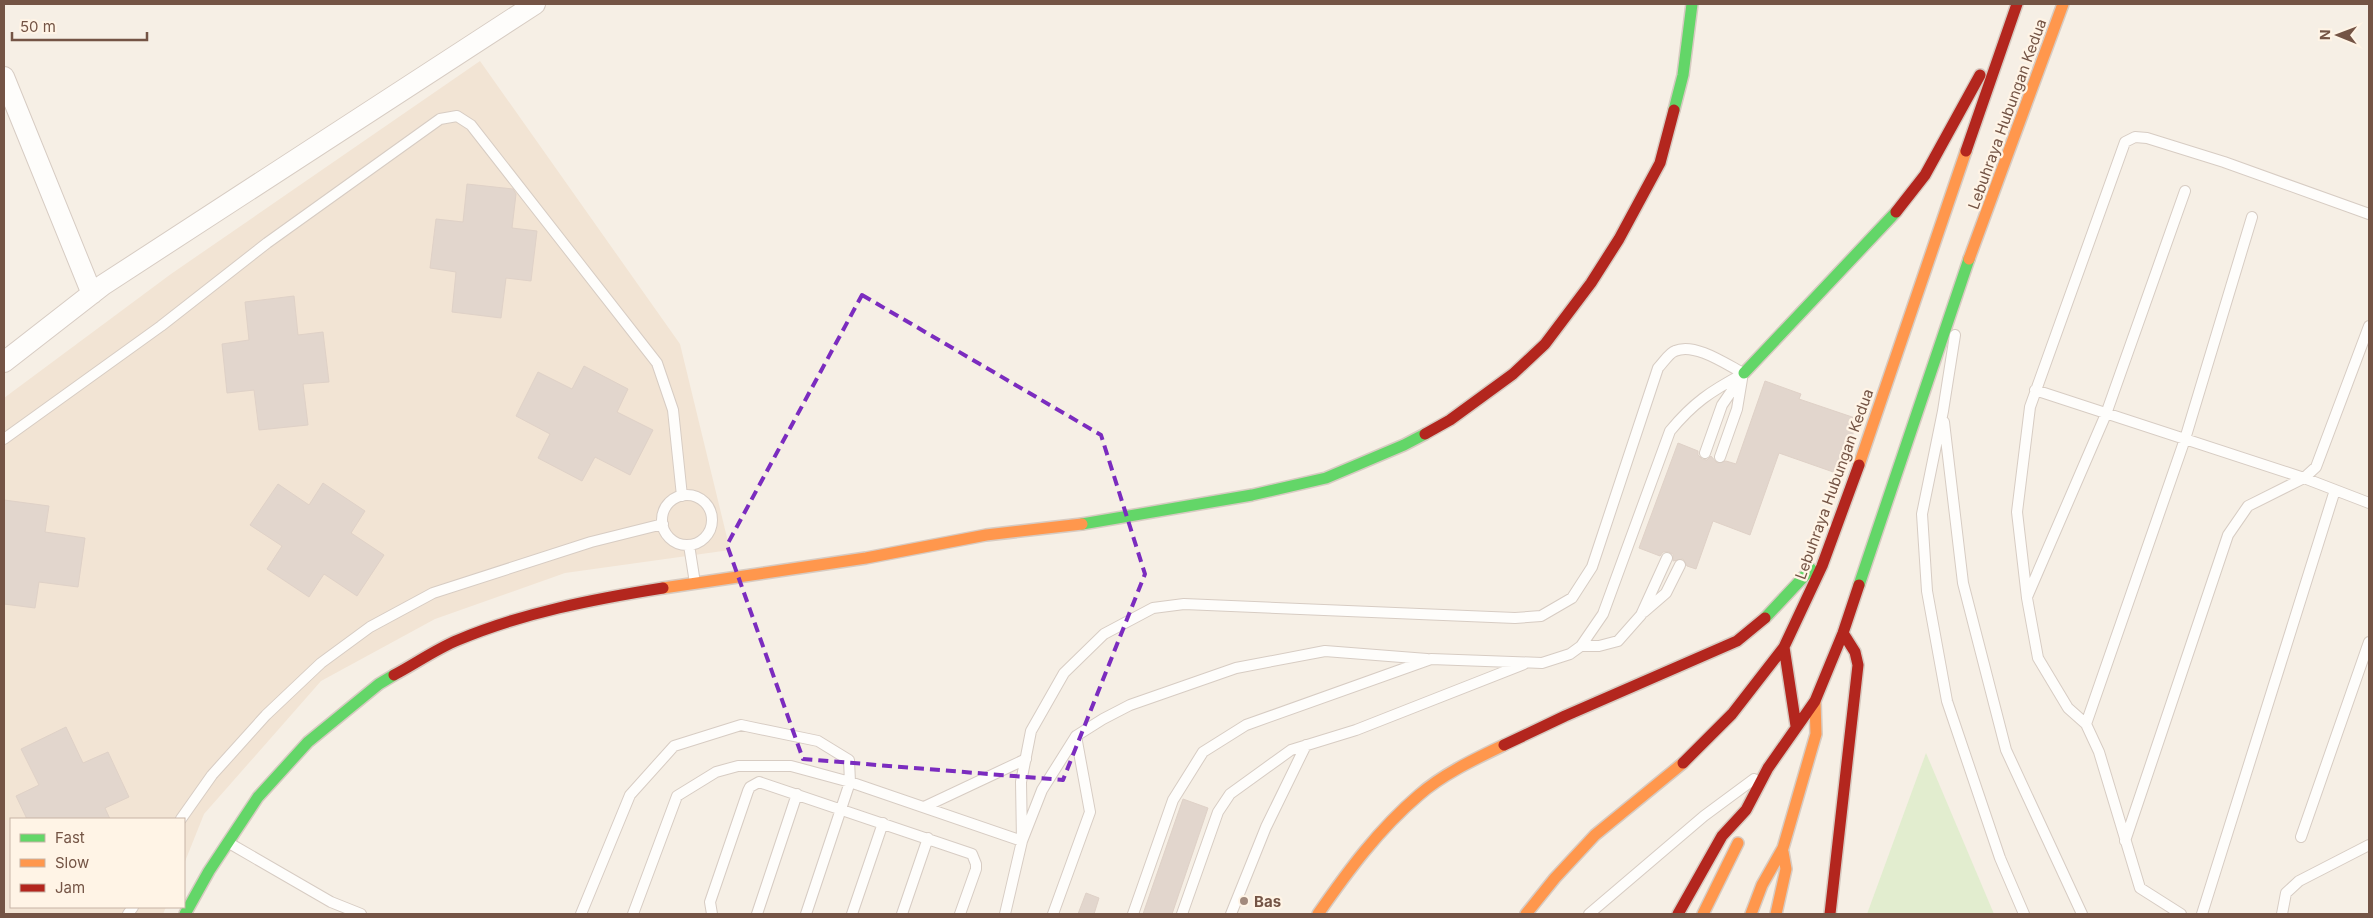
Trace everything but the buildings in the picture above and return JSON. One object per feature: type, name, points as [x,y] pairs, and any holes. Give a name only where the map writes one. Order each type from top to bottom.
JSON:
[{"type":"main road","points":[[185,914],[228,842],[258,797],[308,742],[379,684],[448,645],[529,616],[626,594],[866,558],[986,536],[1107,521],[1252,496],[1326,478],[1404,445],[1450,420],[1513,374],[1545,344],[1591,283],[1619,239],[1660,162],[1683,75],[1692,4]]},
{"type":"main road","name":"Lebuhraya Hubungan Kedua","points":[[1526,914],[1555,878],[1595,835],[1684,762],[1732,714],[1784,647],[1822,566],[1841,516],[2018,4]]},
{"type":"main road","name":"Lebuhraya Hubungan Kedua","points":[[1814,701],[1843,633],[1966,267],[2064,4]]},
{"type":"main road","points":[[1744,373],[1896,213],[1925,175],[2010,24]]},
{"type":"main road","points":[[1318,914],[1355,861],[1383,829],[1420,794],[1475,758],[1565,716],[1737,641],[1770,614],[1808,571],[1822,566]]},
{"type":"main road","points":[[1830,914],[1858,665],[1858,658],[1854,648],[1843,633]]},
{"type":"main road","points":[[1784,647],[1796,726]]},
{"type":"main road","points":[[1678,914],[1722,836],[1746,810],[1768,768],[1814,701]]},
{"type":"main road","points":[[1751,914],[1762,885],[1783,848],[1816,734],[1814,701]]},
{"type":"main road","points":[[1703,914],[1740,837],[1746,810]]},
{"type":"main road","points":[[1776,914],[1786,869],[1783,848]]},
{"type":"street","points":[[4,362],[92,294],[535,4]]},
{"type":"street","points":[[4,77],[92,294]]},
{"type":"lane","points":[[4,440],[161,326],[267,243],[363,177],[440,119],[457,116],[471,125],[657,363],[673,410],[682,496]]},
{"type":"lane","points":[[2181,914],[2140,888],[2099,752],[2086,724],[2068,708],[2038,658],[2027,598],[2018,512],[2030,407],[2125,142],[2135,137],[2147,138],[2224,162],[2369,214]]},
{"type":"lane","points":[[2027,598],[2106,414],[2185,191]]},
{"type":"lane","points":[[2086,724],[2184,439],[2252,217]]},
{"type":"lane","points":[[1966,267],[1943,411],[1922,514],[1927,591],[1947,701],[2000,858],[2024,914]]},
{"type":"lane","points":[[2125,841],[2228,535],[2248,506],[2304,478],[2316,467],[2369,326]]},
{"type":"lane","points":[[1022,841],[1021,782],[1031,731],[1064,673],[1104,634],[1153,608],[1184,604],[1515,618],[1540,616],[1572,598],[1592,567],[1658,368],[1675,351],[1690,349],[1711,356],[1744,373]]},
{"type":"lane","points":[[1705,453],[1722,405],[1744,373]]},
{"type":"lane","points":[[1720,456],[1737,409],[1744,373]]},
{"type":"lane","points":[[1005,914],[1022,841],[1042,790],[1076,736],[1130,705],[1236,668],[1325,651],[1431,659],[1542,662],[1570,654],[1581,646],[1603,614],[1670,431],[1682,416],[1710,391],[1744,373]]},
{"type":"lane","points":[[2036,390],[2304,478],[2369,503]]},
{"type":"lane","points":[[1943,411],[1963,583],[2006,750],[2082,914]]},
{"type":"lane","points":[[2202,914],[2335,490]]},
{"type":"lane","points":[[682,496],[699,498],[707,506],[711,516],[708,533],[700,541],[689,545],[672,540],[663,524],[662,518],[666,506],[682,496]]},
{"type":"lane","points":[[182,818],[212,775],[266,715],[321,663],[370,627],[433,593],[591,542],[663,524]]},
{"type":"lane","points":[[689,545],[696,584]]},
{"type":"lane","points":[[1641,615],[1667,558]]},
{"type":"lane","points":[[1581,646],[1599,646],[1618,641],[1641,615],[1666,593],[1680,565]]},
{"type":"lane","points":[[2301,838],[2369,642]]},
{"type":"lane","points":[[1133,914],[1173,800],[1203,752],[1246,725],[1431,659]]},
{"type":"lane","points":[[1182,914],[1218,812],[1230,794],[1291,750],[1356,730],[1528,662]]},
{"type":"lane","points":[[581,914],[630,795],[674,746],[741,725],[818,741],[849,760],[850,782],[806,914]]},
{"type":"lane","points":[[1052,914],[1090,812],[1076,736]]},
{"type":"lane","points":[[1231,914],[1266,827],[1306,745]]},
{"type":"lane","points":[[924,807],[1026,759]]},
{"type":"lane","points":[[633,914],[677,796],[692,785],[716,772],[738,766],[792,766],[850,782],[1022,841]]},
{"type":"lane","points":[[1589,914],[1704,816],[1768,768]]},
{"type":"lane","points":[[712,914],[710,902],[750,787],[759,782],[967,852],[975,859],[976,869],[960,914]]},
{"type":"lane","points":[[756,914],[797,794]]},
{"type":"lane","points":[[852,914],[883,823]]},
{"type":"lane","points":[[902,914],[928,838]]},
{"type":"lane","points":[[228,842],[331,902],[362,914]]},
{"type":"lane","points":[[2282,914],[2286,893],[2299,881],[2369,845]]},
{"type":"highlighted area","points":[[862,295],[1101,435],[1145,574],[1063,780],[803,759],[727,545]]},
{"type":"shaded area","points":[[480,61],[680,344],[730,550],[565,573],[435,619],[321,681],[204,814],[185,862],[185,818],[10,818],[10,908],[166,908],[163,914],[4,914],[4,398],[171,274]]},
{"type":"green space","points":[[1926,753],[1994,914],[1867,914]]},
{"type":"traffic: fast","points":[[1674,110],[1683,75],[1692,4]]},
{"type":"traffic: fast","points":[[1744,373],[1896,212]]},
{"type":"traffic: fast","points":[[1859,585],[1969,259]]},
{"type":"traffic: fast","points":[[1082,524],[1252,495],[1326,478],[1404,445],[1425,434]]},
{"type":"traffic: fast","points":[[1765,618],[1811,569]]},
{"type":"traffic: fast","points":[[185,914],[209,871],[258,797],[308,742],[379,684],[394,675]]},
{"type":"traffic: slow","points":[[1969,259],[2063,4]]},
{"type":"traffic: slow","points":[[1859,465],[1966,151]]},
{"type":"traffic: slow","points":[[663,588],[866,558],[986,535],[1082,524]]},
{"type":"traffic: slow","points":[[1751,914],[1762,885],[1783,848],[1816,734],[1815,701]]},
{"type":"traffic: slow","points":[[1318,914],[1364,851],[1404,808],[1428,787],[1471,761],[1504,745]]},
{"type":"traffic: slow","points":[[1526,914],[1555,878],[1595,835],[1683,763]]},
{"type":"traffic: slow","points":[[1703,914],[1738,843]]},
{"type":"traffic: slow","points":[[1776,914],[1786,869],[1783,852]]},
{"type":"traffic: jam","points":[[1966,151],[2017,4]]},
{"type":"traffic: jam","points":[[1896,212],[1925,175],[1980,75]]},
{"type":"traffic: jam","points":[[1425,434],[1450,420],[1513,374],[1545,344],[1591,283],[1619,239],[1660,163],[1674,110]]},
{"type":"traffic: jam","points":[[1683,763],[1732,714],[1784,647],[1822,566],[1859,465]]},
{"type":"traffic: jam","points":[[1678,914],[1722,836],[1746,810],[1768,768],[1815,701],[1843,633],[1859,585]]},
{"type":"traffic: jam","points":[[394,675],[434,652],[482,630],[559,608],[663,588]]},
{"type":"traffic: jam","points":[[1504,745],[1565,716],[1737,641],[1765,618]]},
{"type":"traffic: jam","points":[[1830,914],[1858,665],[1855,652],[1843,633]]},
{"type":"traffic: jam","points":[[1784,647],[1796,726]]},
{"type":"place","name":"Bas","points":[[1244,901]]}]
